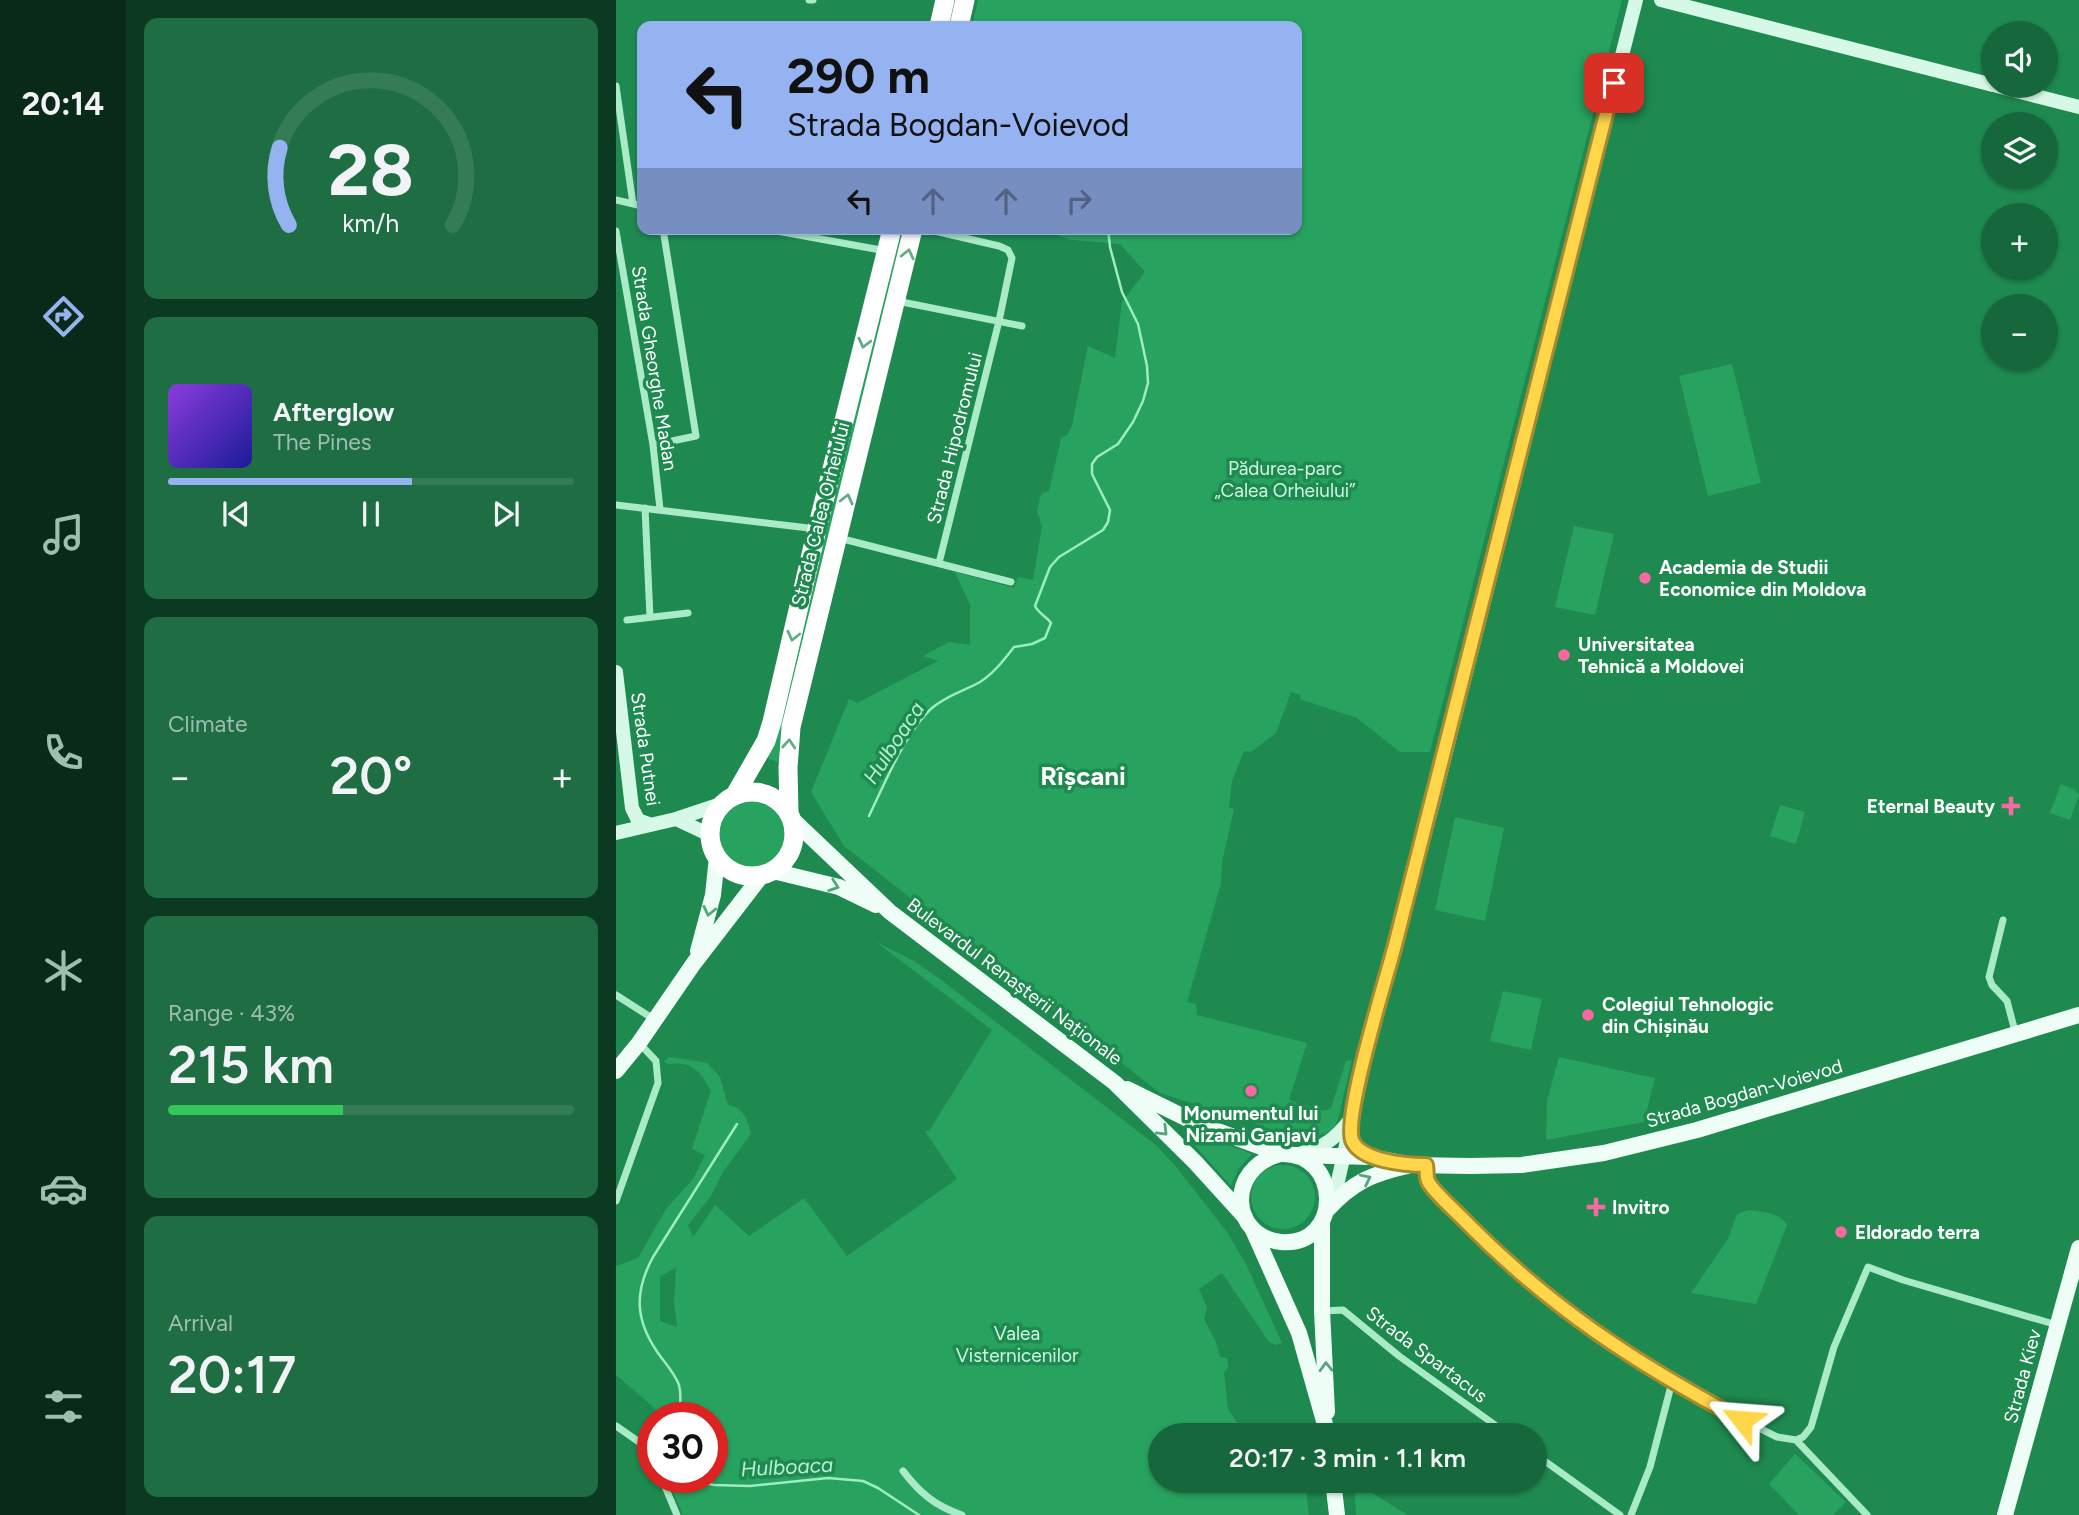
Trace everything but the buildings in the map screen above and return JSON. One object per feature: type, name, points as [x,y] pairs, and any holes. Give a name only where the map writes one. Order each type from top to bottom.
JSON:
[{"type":"highway","points":[[940,21],[945,0]]},
{"type":"highway","points":[[959,21],[965,0]]},
{"type":"highway","name":"Strada Calea Orheiului","points":[[728,800],[750,771],[769,731],[891,235]]},
{"type":"highway","name":"Strada Calea Orheiului","points":[[791,816],[788,768],[791,727],[912,235]]},
{"type":"highway","points":[[750,791],[765,793],[779,800],[791,816],[795,831],[790,854],[767,873],[749,876],[736,873],[717,857],[710,835],[711,824],[728,800],[750,791]]},
{"type":"main road","points":[[1350,1119],[1338,1136],[1328,1144],[1260,1162],[1246,1177],[1241,1190],[1241,1203],[1248,1222],[1266,1237],[1281,1242],[1297,1240],[1311,1233],[1325,1215],[1344,1156],[1350,1119],[1434,799],[1636,0]]},
{"type":"main road","points":[[1661,0],[1981,81]]},
{"type":"main road","points":[[2045,98],[2079,107]]},
{"type":"main road","name":"Strada Putnei","points":[[616,673],[632,808],[638,820],[649,824]]},
{"type":"main road","points":[[616,833],[676,819],[728,800]]},
{"type":"main road","name":"Bulevardul Renașterii Naționale","points":[[791,816],[890,912],[1115,1083],[1195,1162],[1248,1222],[1298,1333],[1324,1423]]},
{"type":"main road","points":[[676,819],[710,835]]},
{"type":"main road","points":[[694,963],[709,915],[717,857]]},
{"type":"main road","points":[[616,1071],[639,1043],[694,963],[767,873]]},
{"type":"main road","name":"Bulevardul Renașterii Naționale","points":[[767,873],[839,887],[890,912]]},
{"type":"main road","name":"Strada Bogdan-Voievod","points":[[1287,1154],[1371,1157],[1420,1165],[1521,1165],[1633,1147],[2075,1018]]},
{"type":"main road","name":"Bulevardul Renașterii Naționale","points":[[1115,1083],[1196,1122],[1287,1154]]},
{"type":"main road","points":[[1350,1119],[1353,1141],[1359,1150],[1371,1157]]},
{"type":"main road","points":[[1287,1154],[1308,1161],[1322,1177],[1325,1215]]},
{"type":"main road","name":"Strada Bogdan-Voievod","points":[[1325,1215],[1341,1195],[1359,1181],[1383,1172],[1420,1165]]},
{"type":"main road","name":"Bulevardul Renașterii Naționale","points":[[1325,1215],[1322,1311],[1327,1423]]},
{"type":"main road","name":"Strada Kiev","points":[[2005,1515],[2079,1248]]},
{"type":"main road","points":[[1334,1493],[1337,1515]]},
{"type":"street","points":[[616,86],[634,204]]},
{"type":"street","points":[[616,200],[637,205]]},
{"type":"street","name":"Strada Gheorghe Madan","points":[[617,232],[653,445],[660,509]]},
{"type":"street","points":[[653,445],[696,436],[664,235]]},
{"type":"street","points":[[799,235],[887,251]]},
{"type":"street","name":"Strada Hipodromului","points":[[939,563],[1012,264],[1011,253],[999,246],[952,235]]},
{"type":"street","points":[[897,301],[1022,326]]},
{"type":"street","points":[[616,505],[817,529]]},
{"type":"street","points":[[645,508],[650,617]]},
{"type":"street","points":[[838,538],[1012,582]]},
{"type":"street","points":[[627,620],[688,613]]},
{"type":"street","points":[[2003,920],[1989,977],[1992,985],[2007,1001],[2016,1035]]},
{"type":"street","points":[[616,995],[655,1020]]},
{"type":"street","points":[[616,1201],[658,1083],[656,1061],[639,1043]]},
{"type":"street","points":[[1420,1165],[1428,1181],[1487,1242],[1521,1274],[1599,1336],[1672,1382],[1777,1437],[1796,1440],[1803,1437],[1811,1427],[1834,1347],[1868,1267],[2058,1325]]},
{"type":"street","name":"Strada Spartacus","points":[[1322,1311],[1343,1310],[1368,1332],[1493,1423]]},
{"type":"street","points":[[1631,1515],[1650,1467],[1672,1382]]},
{"type":"street","points":[[616,1426],[637,1441]]},
{"type":"street","points":[[1796,1440],[1867,1515]]},
{"type":"street","points":[[1547,1463],[1620,1515]]},
{"type":"street","points":[[903,1471],[916,1489],[933,1503],[962,1515]]},
{"type":"street","points":[[668,1493],[677,1515]]},
{"type":"green space","name":"Pădurea-parc „Calea Orheiului”","points":[[978,0],[1622,0],[1430,752],[1400,752],[1357,718],[1300,699],[1301,695],[1291,692],[1276,733],[1251,752],[1244,751],[1232,781],[1229,808],[1234,809],[1222,862],[1221,883],[1187,1002],[1196,1004],[1197,1015],[1307,1043],[1289,1100],[1324,1111],[1331,1108],[1346,1061],[1352,1060],[1338,1120],[1333,1129],[1326,1133],[1307,1138],[1283,1133],[1160,1093],[844,846],[811,792],[849,699],[857,703],[938,661],[923,656],[949,642],[970,645],[970,605],[955,572],[1014,588],[1018,577],[1033,580],[1042,526],[1037,511],[1041,494],[1049,491],[1061,438],[1067,435],[1072,426],[1088,346],[1115,358],[1122,302],[1145,272],[1120,244],[1072,240],[1056,235],[1302,235],[1302,21],[973,21]]},
{"type":"green space","points":[[898,236],[903,238],[780,763],[766,758]]},
{"type":"green space","points":[[1732,364],[1761,483],[1708,496],[1679,376]]},
{"type":"green space","points":[[1574,526],[1614,534],[1595,615],[1555,607]]},
{"type":"green space","points":[[2061,784],[2075,790],[2079,795],[2070,820],[2050,813]]},
{"type":"green space","points":[[752,801],[765,804],[775,811],[782,821],[785,834],[782,847],[775,857],[765,864],[752,867],[739,864],[729,857],[722,847],[719,834],[722,821],[729,811],[739,804]]},
{"type":"green space","points":[[1780,805],[1805,812],[1796,844],[1770,836]]},
{"type":"green space","points":[[1455,817],[1504,828],[1485,921],[1435,910]]},
{"type":"green space","name":"Valea Visternicenilor","points":[[876,942],[914,961],[940,979],[1157,1146],[1227,1232],[1246,1264],[1282,1343],[1276,1345],[1269,1342],[1222,1273],[1199,1289],[1207,1308],[1204,1319],[1216,1342],[1220,1357],[1227,1358],[1228,1368],[1224,1372],[1228,1409],[1237,1423],[1148,1423],[1148,1493],[1306,1493],[1309,1515],[683,1515],[674,1493],[728,1493],[728,1402],[648,1402],[616,1375],[616,1266],[638,1258],[666,1209],[693,1179],[705,1155],[692,1149],[711,1090],[694,1068],[683,1064],[667,1064],[664,1061],[670,1057],[707,1063],[720,1077],[728,1105],[738,1108],[744,1115],[751,1134],[723,1172],[711,1196],[688,1225],[693,1237],[715,1205],[749,1236],[804,1198],[847,1256],[957,1179],[925,1131],[929,1131],[992,1030]],"holes":[[[676,1268],[674,1302],[677,1327],[660,1321],[660,1276]]]},
{"type":"green space","points":[[1503,991],[1542,999],[1531,1050],[1490,1041]]},
{"type":"green space","points":[[1559,1057],[1655,1078],[1644,1122],[1546,1140],[1547,1101]]},
{"type":"green space","points":[[1193,1132],[1252,1154],[1239,1168],[1231,1186],[1189,1139],[1188,1134]]},
{"type":"green space","points":[[1277,1165],[1289,1165],[1306,1174],[1313,1185],[1313,1209],[1306,1220],[1289,1229],[1277,1229],[1265,1224],[1256,1215],[1251,1203],[1251,1191],[1256,1179],[1265,1170]]},
{"type":"green space","points":[[1748,1210],[1775,1215],[1787,1225],[1756,1304],[1691,1293],[1728,1239],[1737,1214]]},
{"type":"green space","points":[[1795,1454],[1846,1502],[1833,1515],[1799,1515],[1769,1484]]},
{"type":"green space","points":[[1355,1493],[1372,1493],[1408,1515],[1356,1515]]},
{"type":"waterway","name":"Hulboaca","points":[[869,816],[905,744],[922,718],[944,700],[985,678],[1014,647],[1032,644],[1045,638],[1051,623],[1035,606],[1050,567],[1059,557],[1103,530],[1108,522],[1110,510],[1092,474],[1092,464],[1097,457],[1118,444],[1133,422],[1148,383],[1138,324],[1122,292],[1109,235]]},
{"type":"waterway","name":"Hulboaca","points":[[681,1402],[679,1385],[645,1329],[641,1317],[640,1294],[653,1257],[737,1124]]},
{"type":"waterway","name":"Hulboaca","points":[[728,1485],[750,1486],[828,1478],[863,1481],[919,1515]]},
{"type":"place","name":"Academia de Studii Economice din Moldova","points":[[1645,578]]},
{"type":"place","name":"Universitatea Tehnică a Moldovei","points":[[1564,655]]},
{"type":"place","name":"Eternal Beauty","points":[[2011,806]]},
{"type":"place","name":"Colegiul Tehnologic din Chișinău","points":[[1588,1015]]},
{"type":"place","name":"Monumentul lui Nizami Ganjavi","points":[[1251,1091]]},
{"type":"place","name":"Invitro","points":[[1596,1207]]},
{"type":"place","name":"Eldorado terra","points":[[1841,1232]]},
{"type":"district","name":"Rîșcani","points":[[1083,776]]},
{"type":"route","points":[[1614,83],[1434,799],[1350,1119],[1351,1135],[1359,1150],[1371,1157],[1426,1165],[1428,1181],[1443,1198],[1521,1274],[1560,1307],[1629,1356],[1742,1420]]}]
